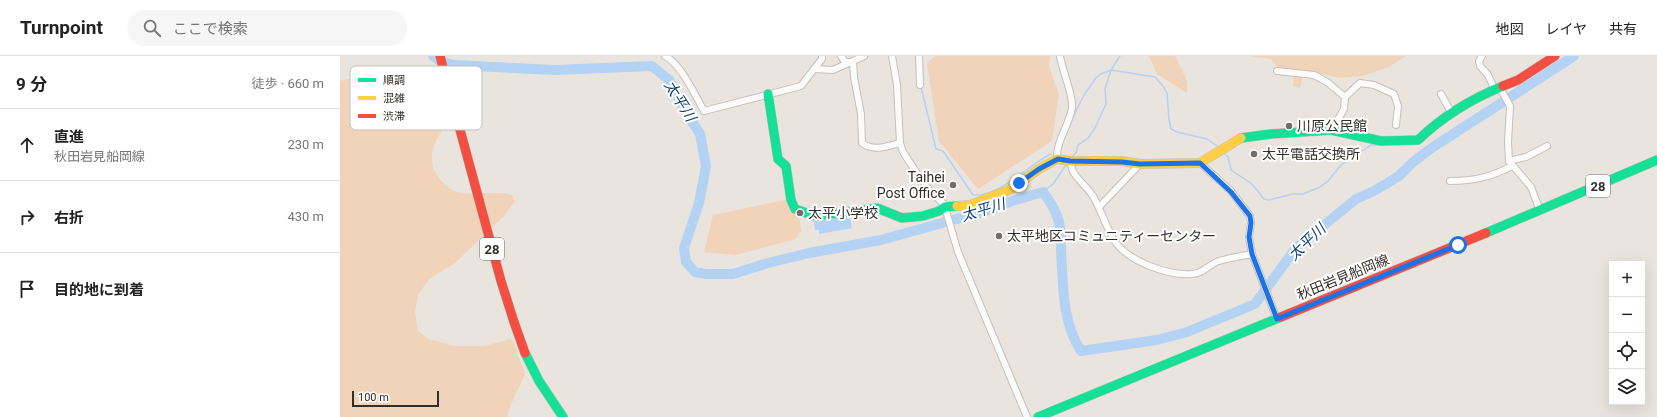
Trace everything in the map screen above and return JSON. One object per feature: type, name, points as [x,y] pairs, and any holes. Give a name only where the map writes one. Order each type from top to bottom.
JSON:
[{"type":"main road","name":"28","points":[[440,56],[443,66]]},
{"type":"main road","points":[[768,94],[778,159],[786,166],[795,209],[816,216],[877,208],[902,218],[923,216],[946,209],[970,205],[988,199],[1008,190],[1039,169],[1058,159],[1070,161],[1122,162],[1140,164],[1200,163],[1242,138],[1284,133],[1332,130],[1381,141],[1418,140],[1435,124],[1452,112],[1480,95],[1499,90],[1518,80],[1555,56]]},
{"type":"main road","name":"28","points":[[459,130],[514,326],[543,391],[563,417]]},
{"type":"main road","name":"秋田岩見船岡線","points":[[1038,417],[1540,211],[1657,160]]},
{"type":"street","points":[[664,56],[669,58],[682,74],[704,111],[801,86],[822,60],[822,56]]},
{"type":"street","points":[[841,56],[845,62],[853,62]]},
{"type":"street","points":[[814,69],[833,70],[864,56]]},
{"type":"street","points":[[892,56],[897,85],[900,143],[903,152],[930,192],[946,209],[952,233],[1027,417]]},
{"type":"street","points":[[919,56],[920,85]]},
{"type":"street","points":[[1058,159],[1057,152],[1061,135],[1072,108],[1072,99],[1062,69],[1060,56]]},
{"type":"street","points":[[1482,56],[1479,61],[1480,66],[1510,106],[1508,142],[1511,163],[1531,187],[1540,211]]},
{"type":"street","points":[[853,62],[854,77],[861,114],[862,143],[866,147],[872,148],[900,143]]},
{"type":"street","points":[[1277,71],[1314,75],[1327,82],[1345,97]]},
{"type":"street","points":[[1332,130],[1344,109],[1345,97],[1360,83],[1374,85],[1394,94],[1398,106],[1396,125]]},
{"type":"street","points":[[1441,94],[1452,112]]},
{"type":"street","points":[[1450,181],[1470,181],[1485,177],[1547,146]]},
{"type":"street","points":[[1070,161],[1073,172],[1087,187],[1099,207],[1114,240],[1122,250],[1133,258],[1167,272],[1192,274],[1200,273],[1209,265],[1219,261],[1252,254]]},
{"type":"street","points":[[1200,163],[1231,192],[1250,216],[1251,223],[1249,237],[1252,254],[1277,319]]},
{"type":"street","points":[[1099,207],[1140,164]]},
{"type":"shaded area","points":[[936,56],[1050,56],[1049,67],[1059,94],[1052,141],[978,189],[939,141],[927,63]]},
{"type":"shaded area","points":[[1149,56],[1175,56],[1187,81],[1187,93],[1157,74]]},
{"type":"shaded area","points":[[1249,56],[1406,56],[1389,67],[1363,76],[1339,78],[1311,71],[1280,70],[1271,59]]},
{"type":"shaded area","points":[[1294,74],[1303,76],[1300,88],[1293,86]]},
{"type":"shaded area","points":[[350,79],[350,130],[442,130],[435,144],[432,158],[435,171],[443,183],[449,188],[462,193],[505,193],[512,195],[515,201],[504,216],[455,263],[429,279],[418,295],[415,312],[418,331],[428,339],[455,346],[485,346],[510,339],[513,341],[525,374],[507,417],[340,417],[340,81]]},
{"type":"shaded area","points":[[789,199],[799,214],[801,231],[796,239],[735,255],[704,252],[713,215]]},
{"type":"water","points":[[849,214],[852,228],[819,234],[819,230],[815,230],[814,221]]},
{"type":"waterway","name":"太平川","points":[[433,56],[440,61],[453,65],[473,66]]},
{"type":"waterway","points":[[1072,156],[1076,153],[1078,145],[1088,138],[1095,128],[1106,104],[1105,89],[1111,70],[1120,56]]},
{"type":"waterway","name":"太平川","points":[[482,66],[554,70],[652,66],[669,80],[700,134],[706,166],[699,203],[684,248],[686,262],[695,272],[706,274],[733,274],[768,263],[809,253],[881,240],[989,210],[1012,201],[1043,192],[1054,210],[1059,222],[1063,289],[1067,315],[1070,328],[1081,351],[1157,340],[1187,332],[1255,304],[1296,248],[1356,199],[1374,191],[1399,176],[1413,162],[1433,147],[1574,56]]},
{"type":"waterway","points":[[1071,121],[1084,95],[1096,78],[1101,74],[1111,70],[1155,77],[1167,93],[1171,129],[1177,132],[1207,139],[1217,146]]},
{"type":"waterway","points":[[921,87],[936,149],[943,151],[973,195],[983,194],[1003,186],[1051,154]]},
{"type":"waterway","points":[[1447,121],[1470,106]]},
{"type":"waterway","points":[[1422,142],[1440,126]]},
{"type":"waterway","points":[[1397,145],[1417,144]]},
{"type":"waterway","points":[[1225,154],[1228,157],[1231,170],[1252,184],[1264,199],[1269,200],[1293,194],[1303,194],[1320,187],[1328,181],[1341,165],[1371,145],[1379,145]]},
{"type":"waterway","points":[[1043,192],[1053,184],[1066,165]]},
{"type":"traffic: fast","points":[[1241,138],[1271,134],[1331,130],[1381,141],[1418,140],[1437,123],[1458,109],[1503,86]]},
{"type":"traffic: fast","points":[[768,94],[778,159],[786,166],[791,200],[795,209],[815,216],[877,208],[902,218],[923,216],[939,211],[945,207],[957,206]]},
{"type":"traffic: fast","points":[[1486,233],[1657,160]]},
{"type":"traffic: fast","points":[[1038,417],[1281,317]]},
{"type":"traffic: fast","points":[[525,353],[539,381],[563,417]]},
{"type":"traffic: slow","points":[[957,206],[970,205],[1009,190],[1039,169],[1057,159],[1070,161],[1122,161],[1140,164],[1200,163],[1241,138]]},
{"type":"traffic: jam","points":[[440,56],[443,66]]},
{"type":"traffic: jam","points":[[1503,86],[1518,80],[1555,56]]},
{"type":"traffic: jam","points":[[460,130],[501,281],[525,353]]},
{"type":"traffic: jam","points":[[1281,317],[1486,233]]},
{"type":"place","name":"川原公民館","points":[[1289,126]]},
{"type":"place","name":"太平電話交換所","points":[[1254,154]]},
{"type":"place","name":"Taihei Post Office","points":[[953,185]]},
{"type":"place","name":"太平小学校","points":[[800,213]]},
{"type":"place","name":"太平地区コミュニティーセンター","points":[[999,236]]},
{"type":"route","points":[[1019,183],[1039,169],[1058,159],[1070,161],[1122,162],[1140,164],[1200,163],[1231,192],[1250,216],[1251,223],[1249,237],[1252,254],[1277,319],[1458,245]]}]
